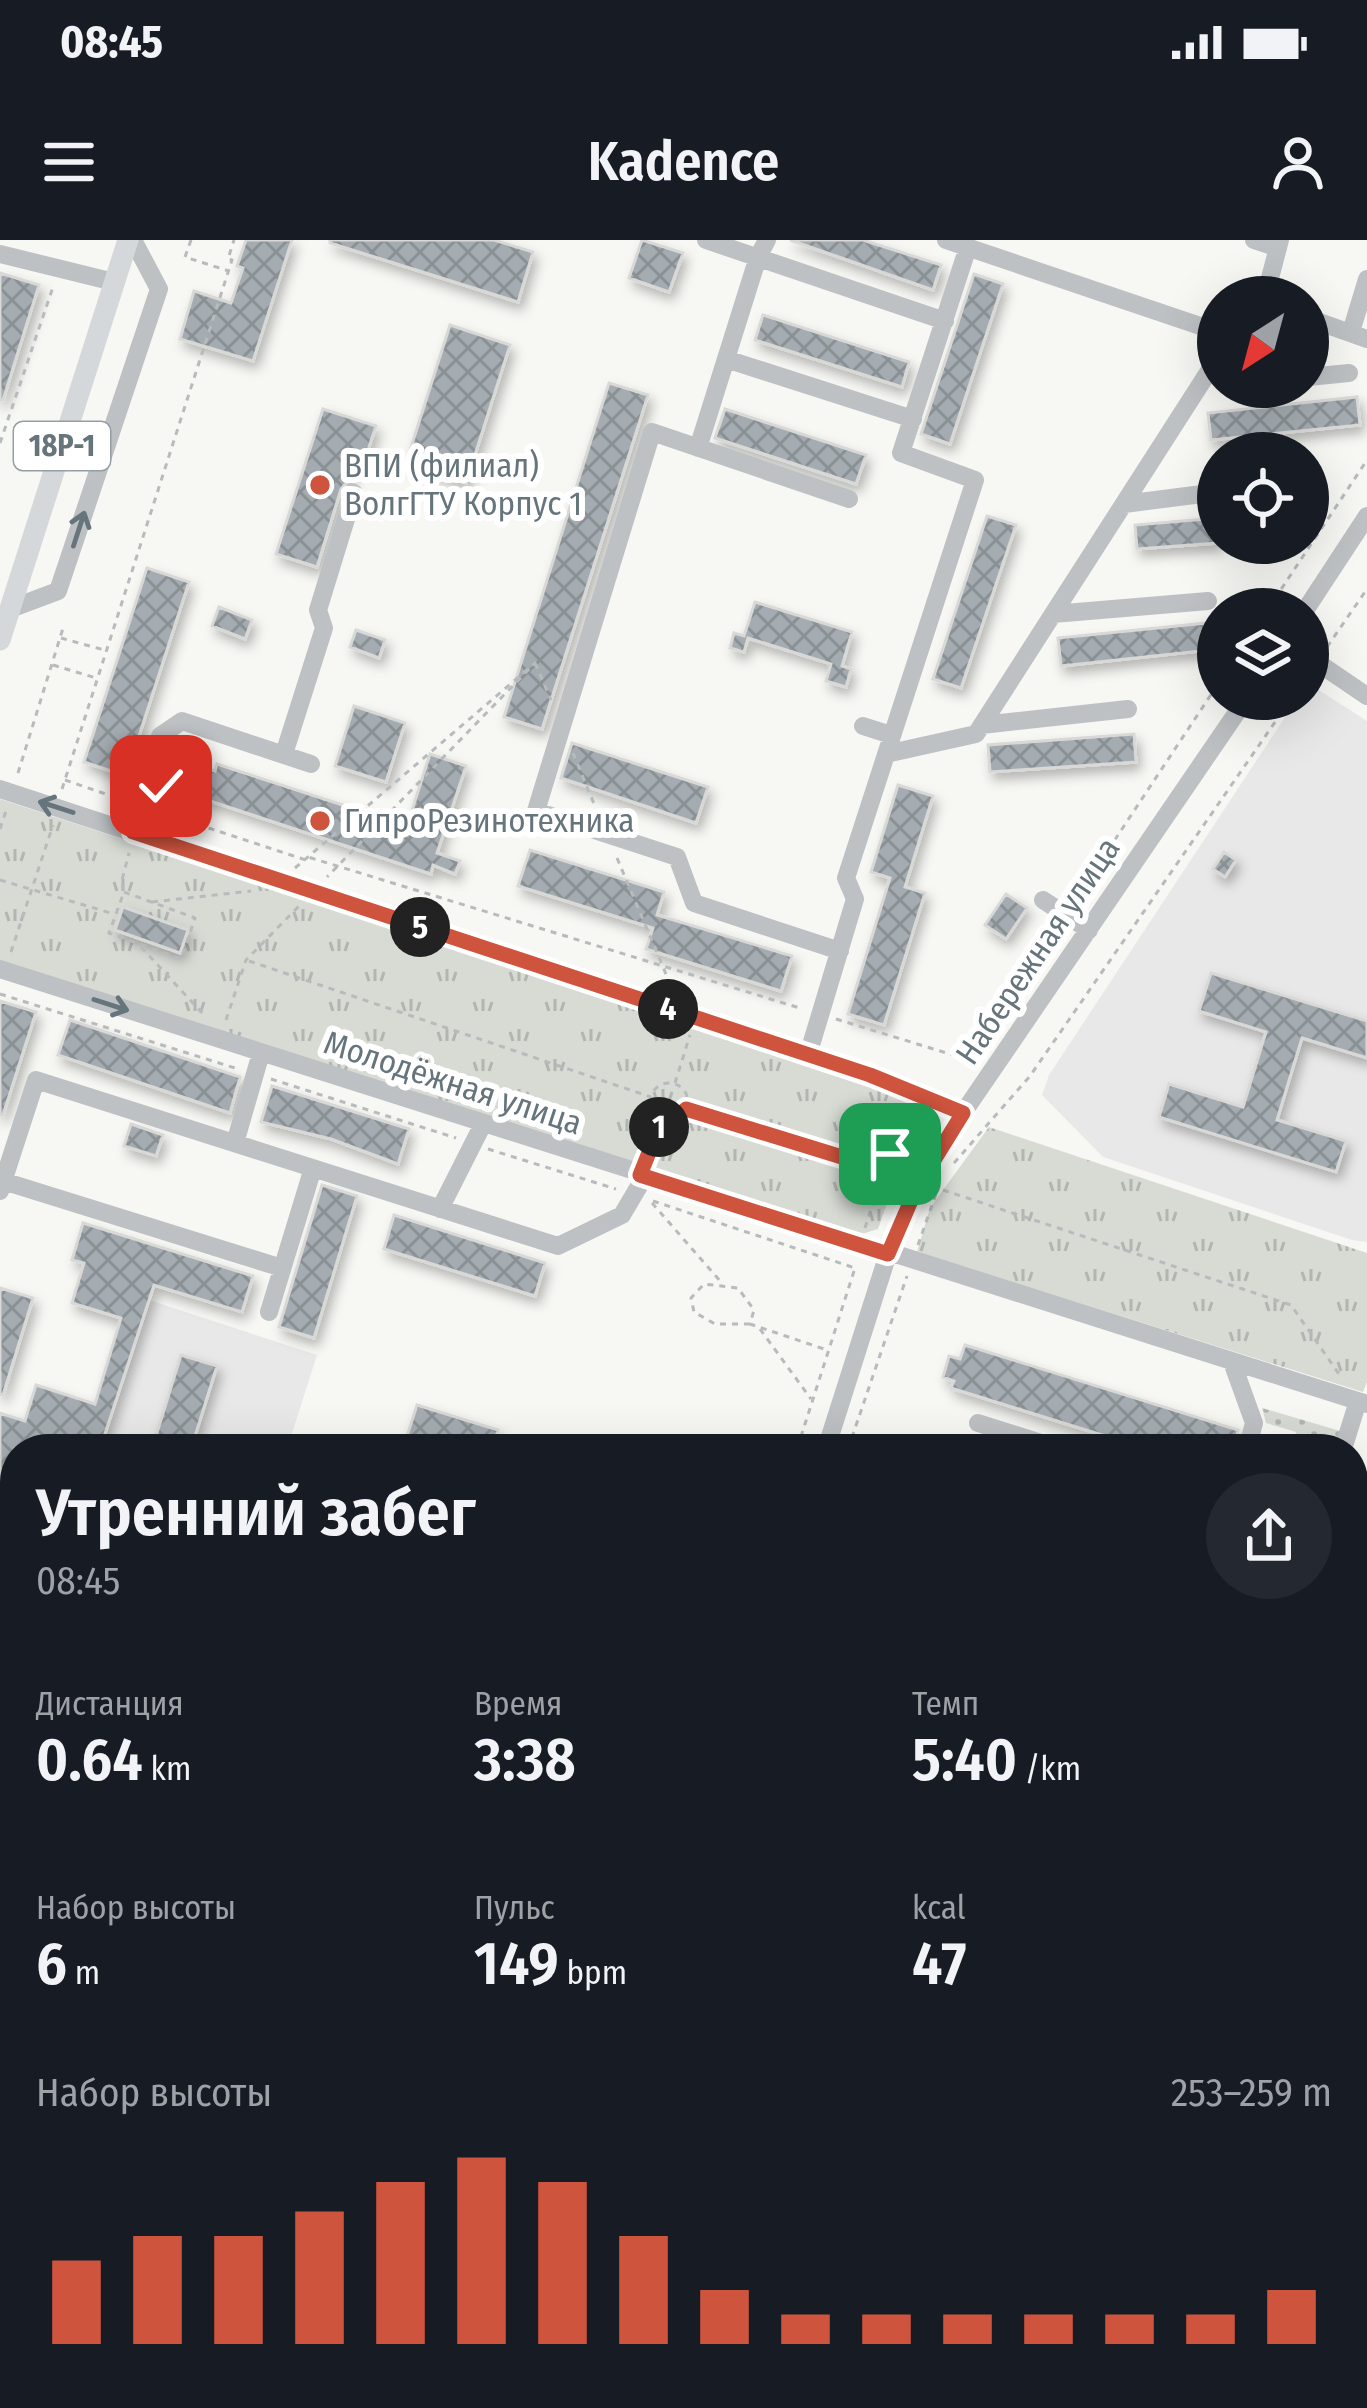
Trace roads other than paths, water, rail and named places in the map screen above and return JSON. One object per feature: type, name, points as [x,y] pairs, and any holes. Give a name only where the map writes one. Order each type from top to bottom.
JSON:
[{"type":"main road","name":"18Р-1","points":[[0,640],[130,240]]},
{"type":"street","points":[[10,609],[58,591],[159,289],[130,240]]},
{"type":"street","points":[[706,240],[758,246],[945,321]]},
{"type":"street","points":[[946,240],[1197,325]]},
{"type":"street","points":[[1254,240],[1279,244],[1271,276]]},
{"type":"street","points":[[698,448],[758,246]]},
{"type":"street","points":[[808,1054],[855,899],[846,878],[975,480],[902,453],[968,248]]},
{"type":"street","points":[[0,254],[114,282]]},
{"type":"street","points":[[1329,325],[1359,335],[1367,279]]},
{"type":"street","points":[[726,359],[913,418]]},
{"type":"street","points":[[1329,375],[1349,373]]},
{"type":"street","points":[[863,726],[888,744],[976,734],[1124,504],[1197,402]]},
{"type":"street","points":[[840,951],[694,903],[676,856],[536,811],[652,432],[849,499]]},
{"type":"street","points":[[284,754],[324,628],[318,610],[355,493]]},
{"type":"street","points":[[1124,504],[1197,495]]},
{"type":"street","points":[[1320,588],[1367,517]]},
{"type":"street","points":[[1053,614],[1197,602]]},
{"type":"street","points":[[1329,670],[1367,696]]},
{"type":"street","points":[[982,725],[1128,709]]},
{"type":"street","name":"Набережная улица","points":[[831,1434],[888,1254],[916,1189],[1232,720]]},
{"type":"street","points":[[133,837],[142,807],[161,786],[160,736],[182,721],[311,764]]},
{"type":"street","points":[[0,789],[133,837],[808,1054],[963,1113]]},
{"type":"street","points":[[1043,900],[1088,930]]},
{"type":"street","name":"Молодёжная улица","points":[[3,967],[912,1262],[1358,1398]]},
{"type":"street","points":[[235,1143],[261,1053]]},
{"type":"street","points":[[282,1268],[2,1186],[36,1080],[558,1246],[622,1215],[643,1176]]},
{"type":"street","points":[[440,1209],[483,1124]]},
{"type":"street","points":[[269,1312],[313,1168]]},
{"type":"street","points":[[1232,1362],[1254,1423],[1251,1434]]},
{"type":"street","points":[[1347,1434],[1358,1398]]},
{"type":"street","points":[[978,1423],[1013,1434]]},
{"type":"place","name":"ВПИ (филиал) ВолгГТУ Корпус 1","points":[[320,485]]},
{"type":"place","name":"ГипроРезинотехника","points":[[320,821]]}]
